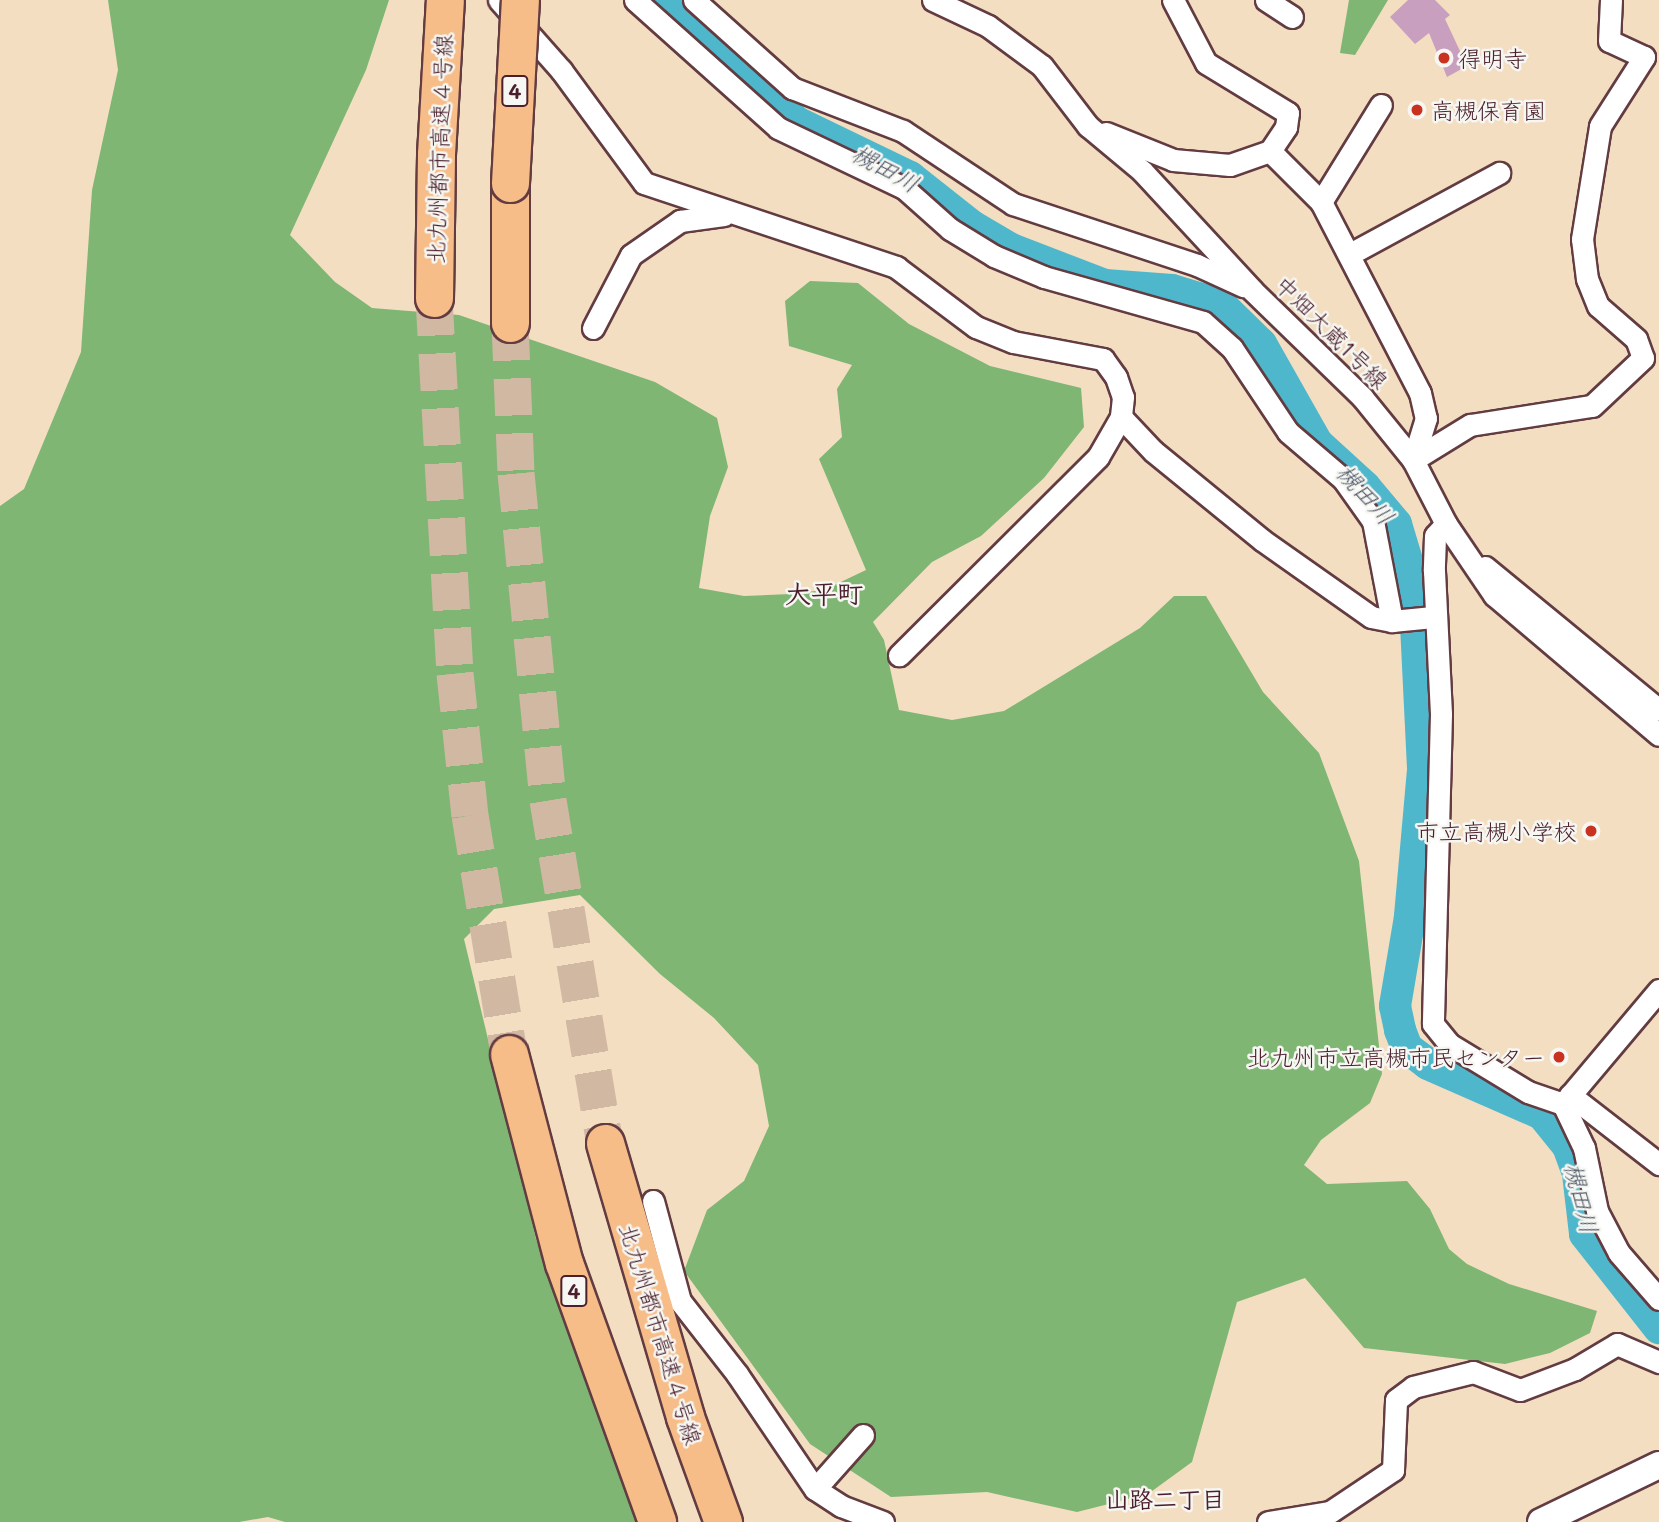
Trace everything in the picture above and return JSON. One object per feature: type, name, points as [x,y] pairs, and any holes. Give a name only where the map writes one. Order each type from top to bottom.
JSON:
[{"type":"highway","name":"北九州都市高速４号線","points":[[434,298],[436,154],[445,0]]},
{"type":"highway","name":"4","points":[[510,323],[510,183],[520,0]]},
{"type":"highway","name":"4","points":[[509,1054],[564,1263],[657,1522]]},
{"type":"highway","name":"北九州都市高速４号線","points":[[605,1143],[684,1417],[723,1522]]},
{"type":"street","points":[[499,0],[561,71],[644,183],[730,214],[896,267],[976,327],[1013,342],[1103,359],[1123,397],[1121,417],[1098,457],[899,655]]},
{"type":"street","points":[[635,0],[778,128],[904,188],[950,229],[994,256],[1044,277],[1203,323],[1232,348],[1288,432],[1343,479],[1373,521],[1395,621]]},
{"type":"street","points":[[694,0],[792,88],[903,131],[1013,204],[1197,265],[1253,291]]},
{"type":"street","name":"中畑大蔵1号線","points":[[933,0],[988,26],[1042,66],[1088,126],[1142,171],[1253,291],[1362,397],[1413,460],[1446,524],[1494,594],[1659,735]]},
{"type":"street","points":[[1088,126],[1173,160],[1230,165],[1270,151],[1286,127],[1288,113],[1206,63],[1173,0]]},
{"type":"street","points":[[1266,0],[1292,17]]},
{"type":"street","points":[[1413,460],[1471,425],[1592,406],[1643,358],[1636,339],[1598,306],[1587,279],[1582,239],[1600,126],[1644,57],[1609,41],[1611,0]]},
{"type":"street","points":[[1321,202],[1381,105]]},
{"type":"street","points":[[1270,151],[1321,202],[1420,393],[1426,418],[1413,460]]},
{"type":"street","points":[[1350,254],[1499,173]]},
{"type":"street","points":[[593,328],[631,255],[680,220],[730,214]]},
{"type":"street","points":[[1121,417],[1153,451],[1262,540],[1371,617],[1395,621],[1433,617]]},
{"type":"street","points":[[1446,524],[1435,536],[1433,617],[1441,714],[1433,1024],[1449,1044],[1528,1092],[1566,1100],[1659,1164]]},
{"type":"street","points":[[1462,545],[1659,710]]},
{"type":"street","points":[[1566,1100],[1656,999]]},
{"type":"street","points":[[1566,1100],[1584,1148],[1597,1211],[1619,1253],[1659,1298]]},
{"type":"street","points":[[653,1201],[680,1301],[737,1374],[822,1494],[831,1522]]},
{"type":"street","points":[[1268,1522],[1330,1512],[1393,1470],[1396,1400],[1413,1387],[1473,1372],[1520,1390],[1575,1369],[1617,1344],[1659,1362]]},
{"type":"street","points":[[822,1494],[863,1435]]},
{"type":"street","points":[[1541,1522],[1659,1465]]},
{"type":"street","points":[[822,1494],[883,1522]]},
{"type":"green space","points":[[108,0],[389,0],[366,70],[290,235],[335,282],[372,308],[459,315],[655,382],[717,418],[728,467],[710,516],[699,588],[744,596],[790,594],[824,590],[866,570],[819,459],[842,437],[837,389],[852,365],[789,346],[785,301],[810,281],[858,283],[909,324],[990,366],[1081,388],[1084,427],[1044,478],[981,536],[932,562],[873,622],[884,640],[899,710],[952,720],[1004,711],[1140,628],[1174,596],[1206,596],[1263,692],[1319,753],[1359,861],[1382,1074],[1370,1103],[1321,1140],[1304,1165],[1327,1184],[1407,1181],[1430,1209],[1449,1249],[1467,1264],[1509,1284],[1597,1311],[1590,1333],[1550,1353],[1505,1364],[1364,1348],[1305,1278],[1237,1302],[1192,1462],[1148,1494],[1077,1512],[987,1492],[891,1497],[810,1444],[684,1271],[707,1210],[744,1181],[769,1126],[758,1065],[714,1018],[660,974],[580,895],[494,909],[464,939],[536,1239],[637,1522],[285,1522],[268,1517],[239,1522],[0,1522],[0,506],[24,489],[81,352],[92,190],[118,70]]},
{"type":"green space","points":[[1349,0],[1388,0],[1355,55],[1340,53]]},
{"type":"building","points":[[1408,0],[1435,0],[1450,15],[1445,19],[1467,66],[1447,77],[1429,33],[1415,44],[1390,17]]},
{"type":"waterway","name":"槻田川","points":[[664,0],[796,122],[910,177],[972,226],[1011,249],[1105,285],[1172,290],[1221,305],[1261,344],[1317,443],[1365,487],[1396,524],[1414,584],[1423,770],[1410,917],[1395,1006],[1400,1030],[1407,1048],[1428,1064],[1542,1114],[1568,1146],[1578,1174],[1585,1234],[1659,1328]]},
{"type":"tunnel","points":[[434,298],[455,673],[470,815],[509,1054]]},
{"type":"tunnel","points":[[510,323],[516,473],[548,800],[605,1143]]},
{"type":"place","name":"得明寺","points":[[1444,58]]},
{"type":"place","name":"高槻保育園","points":[[1417,110]]},
{"type":"place","name":"市立高槻小学校","points":[[1591,831]]},
{"type":"place","name":"北九州市立高槻市民センター","points":[[1559,1057]]},
{"type":"district","name":"大平町","points":[[824,594]]},
{"type":"district","name":"山路二丁目","points":[[1165,1499]]}]
